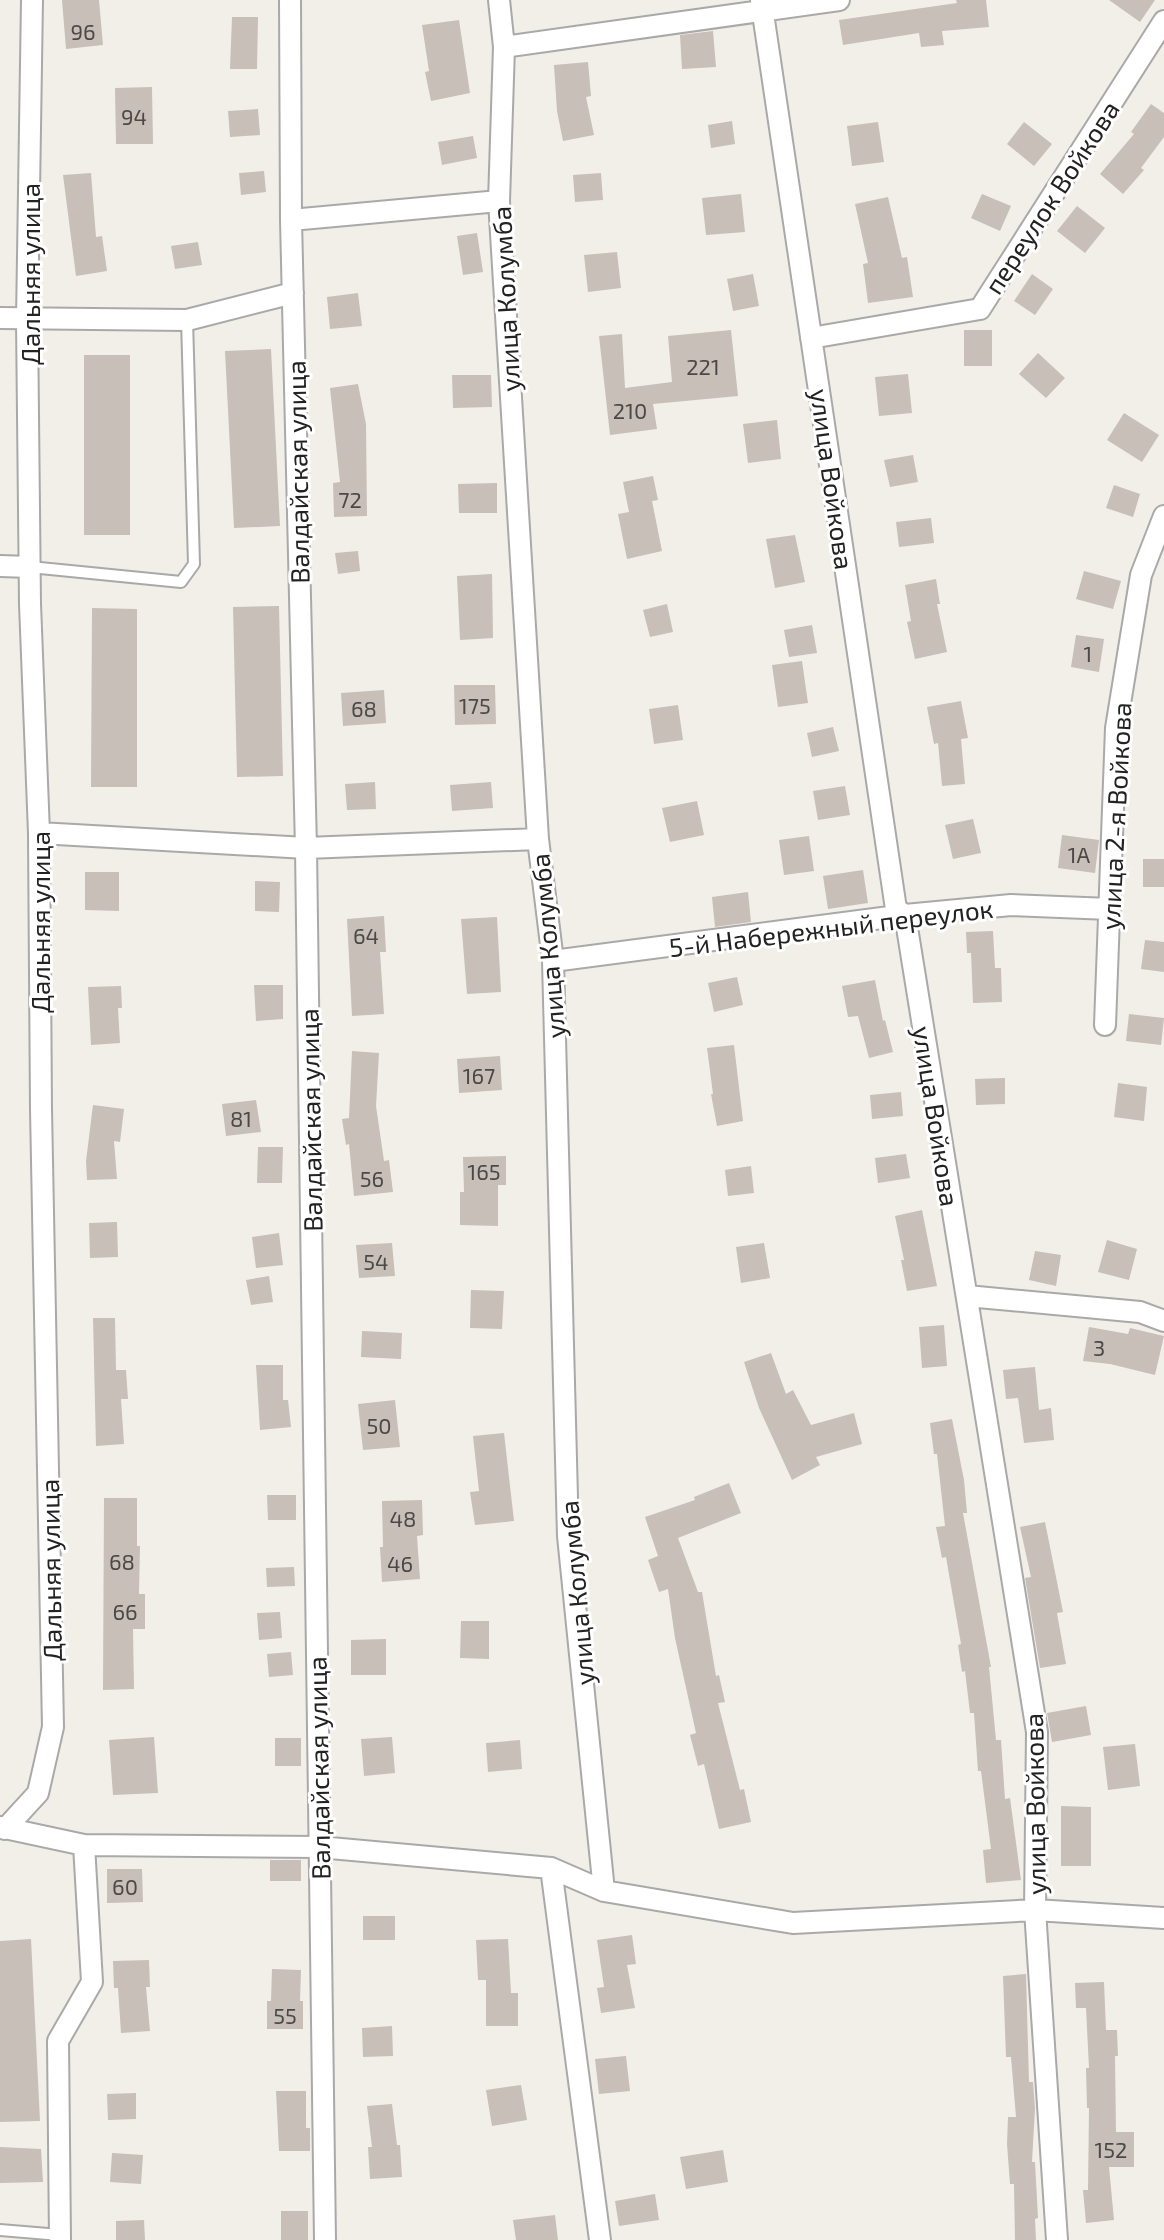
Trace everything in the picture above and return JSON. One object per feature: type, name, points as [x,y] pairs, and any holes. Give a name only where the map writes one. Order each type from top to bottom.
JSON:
[{"type":"street","name":"Дальняя улица","points":[[3,1828],[38,1793],[53,1727],[41,1125],[39,833],[30,567],[27,320],[32,0]]},
{"type":"street","name":"Валдайская улица","points":[[290,0],[291,220],[306,848],[325,2240]]},
{"type":"street","name":"улица Колумба","points":[[499,0],[504,47],[499,201],[538,839],[553,961],[568,1536],[604,1891]]},
{"type":"street","points":[[504,47],[762,6],[839,0]]},
{"type":"street","name":"улица Войкова","points":[[762,6],[896,909],[905,915],[1037,1732],[1035,1910],[1057,2240]]},
{"type":"street","name":"переулок Войкова","points":[[811,338],[980,309],[1164,21]]},
{"type":"street","points":[[291,220],[499,201]]},
{"type":"street","points":[[0,318],[187,320],[293,293]]},
{"type":"street","name":"улица 2-я Войкова","points":[[1105,1025],[1116,728],[1141,575],[1164,516]]},
{"type":"street","points":[[0,566],[30,567]]},
{"type":"street","points":[[39,833],[306,848],[538,839]]},
{"type":"street","name":"5-й Набережный переулок","points":[[553,961],[905,915],[1011,905],[1110,909]]},
{"type":"street","points":[[967,1296],[1140,1312],[1164,1321]]},
{"type":"street","points":[[3,1828],[84,1845],[319,1847],[551,1868],[604,1891],[793,1923],[1035,1910],[1164,1918]]},
{"type":"street","points":[[60,2238],[58,2041],[92,1982],[84,1845]]},
{"type":"street","points":[[551,1868],[600,2240]]},
{"type":"lane","points":[[30,567],[181,582],[194,564],[187,320]]},
{"type":"lane","points":[[0,2230],[60,2238]]},
{"type":"building","points":[[62,0],[99,0],[103,45],[66,49]]},
{"type":"building","points":[[956,0],[986,0],[989,27],[942,31],[944,45],[921,47],[919,33],[843,45],[839,20],[957,3]]},
{"type":"building","points":[[1109,0],[1155,0],[1140,22]]},
{"type":"building","points":[[232,17],[258,17],[257,69],[230,69]]},
{"type":"building","points":[[459,20],[470,93],[431,101],[425,72],[429,71],[422,25]]},
{"type":"building","points":[[713,31],[716,67],[682,69],[680,35]]},
{"type":"building","points":[[588,62],[591,96],[586,97],[594,135],[563,141],[557,111],[554,65]]},
{"type":"building","points":[[152,87],[153,144],[116,144],[115,88]]},
{"type":"building","points":[[1151,104],[1164,113],[1164,137],[1141,168],[1144,170],[1123,194],[1100,174],[1134,134],[1131,132]]},
{"type":"building","points":[[258,109],[260,135],[230,137],[228,111]]},
{"type":"building","points":[[732,121],[735,144],[711,148],[708,125]]},
{"type":"building","points":[[878,122],[884,162],[852,166],[847,126]]},
{"type":"building","points":[[1024,122],[1052,144],[1034,166],[1007,144]]},
{"type":"building","points":[[473,136],[477,158],[442,165],[438,142]]},
{"type":"building","points":[[264,171],[266,192],[241,195],[239,173]]},
{"type":"building","points":[[91,173],[96,237],[102,236],[107,271],[76,276],[63,175]]},
{"type":"building","points":[[601,173],[603,200],[575,202],[573,175]]},
{"type":"building","points":[[741,194],[745,232],[706,235],[702,198]]},
{"type":"building","points":[[982,194],[1011,206],[1000,231],[971,218]]},
{"type":"building","points":[[888,197],[902,258],[907,257],[913,297],[868,303],[863,264],[868,263],[855,204]]},
{"type":"building","points":[[1077,206],[1105,228],[1085,253],[1057,231]]},
{"type":"building","points":[[477,233],[483,272],[463,275],[457,236]]},
{"type":"building","points":[[198,242],[202,265],[175,269],[171,246]]},
{"type":"building","points":[[617,252],[621,288],[588,292],[584,255]]},
{"type":"building","points":[[753,274],[759,306],[733,311],[727,279]]},
{"type":"building","points":[[1032,274],[1053,289],[1035,315],[1014,301]]},
{"type":"building","points":[[358,293],[362,326],[330,329],[327,297]]},
{"type":"building","points":[[731,330],[738,396],[653,404],[657,429],[610,435],[599,336],[622,334],[625,388],[672,382],[668,336]]},
{"type":"building","points":[[964,330],[992,330],[992,366],[964,366]]},
{"type":"building","points":[[271,349],[280,526],[234,528],[225,351]]},
{"type":"building","points":[[1038,353],[1065,378],[1046,398],[1019,374]]},
{"type":"building","points":[[84,355],[130,355],[130,535],[84,535]]},
{"type":"building","points":[[908,374],[912,413],[879,416],[875,377]]},
{"type":"building","points":[[452,375],[491,375],[492,407],[453,408]]},
{"type":"building","points":[[358,384],[366,424],[367,516],[334,517],[333,483],[340,482],[330,388]]},
{"type":"building","points":[[1124,413],[1159,435],[1142,462],[1107,440]]},
{"type":"building","points":[[777,420],[781,459],[748,463],[743,424]]},
{"type":"building","points":[[913,455],[918,482],[890,487],[884,460]]},
{"type":"building","points":[[653,476],[658,500],[652,501],[662,551],[627,559],[618,514],[629,512],[623,482]]},
{"type":"building","points":[[497,483],[497,513],[459,513],[458,484]]},
{"type":"building","points":[[1114,485],[1140,494],[1133,517],[1106,508]]},
{"type":"building","points":[[931,518],[934,543],[899,547],[896,522]]},
{"type":"building","points":[[795,535],[805,582],[775,588],[766,539]]},
{"type":"building","points":[[358,551],[360,571],[338,574],[335,553]]},
{"type":"building","points":[[1084,571],[1121,581],[1113,609],[1076,599]]},
{"type":"building","points":[[492,574],[493,638],[460,640],[457,576]]},
{"type":"building","points":[[936,579],[940,604],[937,604],[947,652],[915,659],[907,622],[911,621],[905,585]]},
{"type":"building","points":[[667,604],[673,632],[650,637],[643,610]]},
{"type":"building","points":[[279,606],[283,776],[237,777],[233,607]]},
{"type":"building","points":[[92,608],[137,609],[137,787],[91,787]]},
{"type":"building","points":[[812,625],[817,653],[789,657],[784,630]]},
{"type":"building","points":[[1076,635],[1104,639],[1099,672],[1071,667]]},
{"type":"building","points":[[802,661],[808,703],[778,707],[772,665]]},
{"type":"building","points":[[454,685],[495,685],[496,724],[455,725]]},
{"type":"building","points":[[384,690],[386,723],[343,726],[341,693]]},
{"type":"building","points":[[961,701],[968,738],[961,739],[965,784],[942,786],[938,743],[934,744],[927,707]]},
{"type":"building","points":[[678,705],[683,740],[654,744],[649,709]]},
{"type":"building","points":[[833,727],[839,751],[812,757],[807,733]]},
{"type":"building","points":[[375,782],[376,809],[347,810],[345,784]]},
{"type":"building","points":[[491,782],[493,808],[452,811],[450,785]]},
{"type":"building","points":[[845,786],[850,815],[818,820],[813,791]]},
{"type":"building","points":[[697,801],[704,835],[670,842],[662,808]]},
{"type":"building","points":[[973,819],[981,853],[953,859],[945,825]]},
{"type":"building","points":[[1062,835],[1099,840],[1095,873],[1058,868]]},
{"type":"building","points":[[809,836],[814,871],[784,875],[779,840]]},
{"type":"building","points":[[1143,859],[1164,859],[1164,887],[1143,887]]},
{"type":"building","points":[[863,870],[868,903],[828,909],[823,876]]},
{"type":"building","points":[[85,872],[119,872],[119,911],[85,910]]},
{"type":"building","points":[[255,881],[280,882],[279,912],[255,911]]},
{"type":"building","points":[[748,892],[751,922],[715,927],[712,897]]},
{"type":"building","points":[[384,916],[386,952],[380,952],[384,1014],[352,1016],[347,919]]},
{"type":"building","points":[[497,917],[501,992],[467,994],[461,919]]},
{"type":"building","points":[[993,931],[995,968],[1001,968],[1002,1002],[973,1003],[971,953],[967,953],[966,932]]},
{"type":"building","points":[[1145,940],[1164,942],[1164,972],[1141,969]]},
{"type":"building","points":[[737,977],[743,1005],[714,1012],[708,983]]},
{"type":"building","points":[[875,980],[893,1052],[869,1058],[858,1016],[848,1017],[842,986]]},
{"type":"building","points":[[254,985],[283,985],[283,1019],[256,1021]]},
{"type":"building","points":[[121,986],[122,1008],[118,1008],[120,1043],[91,1045],[88,987]]},
{"type":"building","points":[[1129,1014],[1164,1018],[1161,1045],[1126,1041]]},
{"type":"building","points":[[734,1045],[743,1121],[717,1126],[707,1048]]},
{"type":"building","points":[[352,1051],[379,1053],[376,1106],[384,1161],[389,1160],[393,1192],[354,1196],[349,1144],[346,1145],[342,1119],[349,1118]]},
{"type":"building","points":[[500,1056],[502,1090],[459,1093],[457,1059]]},
{"type":"building","points":[[1005,1078],[1005,1104],[976,1105],[975,1079]]},
{"type":"building","points":[[1118,1083],[1147,1087],[1144,1121],[1114,1117]]},
{"type":"building","points":[[901,1092],[903,1116],[872,1119],[870,1095]]},
{"type":"building","points":[[256,1100],[261,1132],[226,1136],[222,1104]]},
{"type":"building","points":[[93,1105],[124,1109],[120,1142],[114,1141],[117,1179],[87,1180],[86,1161]]},
{"type":"building","points":[[258,1147],[283,1147],[282,1183],[257,1183]]},
{"type":"building","points":[[906,1154],[910,1178],[878,1183],[875,1158]]},
{"type":"building","points":[[506,1156],[506,1185],[498,1185],[498,1226],[460,1225],[460,1192],[464,1192],[463,1157]]},
{"type":"building","points":[[751,1166],[754,1193],[728,1196],[725,1170]]},
{"type":"building","points":[[922,1210],[937,1286],[907,1291],[895,1216]]},
{"type":"building","points":[[117,1222],[118,1257],[90,1258],[89,1223]]},
{"type":"building","points":[[279,1233],[283,1265],[256,1268],[252,1237]]},
{"type":"building","points":[[1107,1240],[1137,1249],[1129,1280],[1098,1272]]},
{"type":"building","points":[[392,1243],[395,1276],[359,1278],[356,1245]]},
{"type":"building","points":[[764,1243],[770,1278],[741,1283],[736,1247]]},
{"type":"building","points":[[1035,1251],[1061,1255],[1056,1286],[1029,1280]]},
{"type":"building","points":[[269,1276],[273,1302],[251,1305],[246,1280]]},
{"type":"building","points":[[471,1290],[504,1291],[502,1329],[470,1328]]},
{"type":"building","points":[[93,1318],[115,1318],[116,1370],[126,1370],[128,1399],[121,1399],[124,1444],[96,1446]]},
{"type":"building","points":[[944,1325],[947,1366],[922,1368],[919,1327]]},
{"type":"building","points":[[1089,1327],[1128,1334],[1130,1328],[1164,1336],[1155,1375],[1083,1361]]},
{"type":"building","points":[[362,1331],[402,1333],[401,1359],[361,1357]]},
{"type":"building","points":[[771,1353],[786,1394],[793,1390],[811,1425],[854,1413],[862,1444],[816,1457],[820,1465],[792,1480],[759,1408],[744,1362]]},
{"type":"building","points":[[256,1365],[283,1365],[283,1400],[288,1400],[291,1427],[260,1430]]},
{"type":"building","points":[[1035,1367],[1039,1410],[1051,1408],[1054,1440],[1024,1443],[1018,1398],[1006,1399],[1003,1370]]},
{"type":"building","points":[[395,1400],[400,1447],[363,1450],[358,1404]]},
{"type":"building","points":[[952,1419],[964,1480],[967,1513],[963,1513],[991,1667],[996,1740],[1001,1740],[1005,1799],[1010,1798],[1021,1880],[986,1883],[983,1850],[991,1849],[981,1771],[978,1771],[974,1713],[970,1713],[946,1557],[942,1558],[936,1527],[945,1526],[937,1454],[934,1454],[930,1423]]},
{"type":"building","points":[[504,1433],[514,1521],[475,1525],[470,1492],[479,1491],[473,1436]]},
{"type":"building","points":[[729,1483],[741,1513],[678,1538],[698,1592],[702,1592],[716,1676],[719,1675],[725,1702],[718,1703],[751,1822],[719,1829],[704,1764],[698,1766],[690,1735],[696,1733],[675,1638],[668,1589],[659,1592],[648,1560],[658,1556],[645,1517],[695,1500],[694,1497]]},
{"type":"building","points":[[267,1495],[296,1495],[296,1520],[268,1520]]},
{"type":"building","points":[[104,1498],[137,1498],[139,1594],[145,1594],[145,1629],[133,1629],[134,1689],[103,1690]]},
{"type":"building","points":[[422,1500],[423,1535],[417,1536],[420,1579],[382,1582],[382,1501]]},
{"type":"building","points":[[1045,1522],[1063,1612],[1057,1613],[1066,1664],[1040,1668],[1025,1578],[1031,1577],[1020,1527]]},
{"type":"building","points":[[294,1567],[295,1586],[267,1587],[266,1568]]},
{"type":"building","points":[[280,1612],[282,1638],[259,1640],[257,1613]]},
{"type":"building","points":[[461,1621],[489,1621],[489,1659],[460,1658]]},
{"type":"building","points":[[386,1639],[386,1675],[351,1675],[351,1640]]},
{"type":"building","points":[[291,1652],[293,1675],[269,1677],[267,1654]]},
{"type":"building","points":[[1086,1706],[1091,1735],[1052,1742],[1047,1713]]},
{"type":"building","points":[[154,1737],[158,1793],[113,1795],[109,1740]]},
{"type":"building","points":[[392,1737],[395,1773],[364,1776],[361,1739]]},
{"type":"building","points":[[275,1738],[301,1738],[301,1766],[275,1766]]},
{"type":"building","points":[[520,1740],[522,1769],[488,1772],[486,1743]]},
{"type":"building","points":[[1135,1744],[1140,1786],[1108,1790],[1103,1747]]},
{"type":"building","points":[[1061,1806],[1091,1807],[1091,1866],[1061,1866]]},
{"type":"building","points":[[270,1860],[301,1860],[301,1881],[270,1881]]},
{"type":"building","points":[[107,1869],[142,1869],[143,1902],[107,1903]]},
{"type":"building","points":[[363,1916],[395,1916],[395,1940],[363,1940]]},
{"type":"building","points":[[632,1935],[636,1964],[627,1965],[635,2008],[601,2013],[597,1988],[604,1987],[597,1940]]},
{"type":"building","points":[[31,1939],[40,2121],[0,2122],[0,1941]]},
{"type":"building","points":[[508,1939],[511,1993],[518,1993],[518,2026],[486,2026],[486,1980],[478,1980],[476,1940]]},
{"type":"building","points":[[149,1960],[150,1987],[146,1987],[150,2031],[121,2033],[113,1961]]},
{"type":"building","points":[[272,1969],[301,1970],[303,2029],[267,2029]]},
{"type":"building","points":[[1026,1974],[1029,2082],[1033,2082],[1035,2108],[1032,2162],[1035,2162],[1038,2218],[1035,2219],[1036,2240],[1015,2240],[1014,2184],[1010,2184],[1007,2144],[1008,2117],[1016,2117],[1011,2057],[1006,2057],[1003,1976]]},
{"type":"building","points":[[1104,1982],[1106,2030],[1117,2030],[1116,2132],[1134,2132],[1134,2167],[1109,2167],[1114,2220],[1086,2223],[1083,2190],[1088,2190],[1086,2068],[1089,2068],[1086,2008],[1076,2008],[1075,1983]]},
{"type":"building","points":[[392,2026],[393,2056],[363,2057],[362,2028]]},
{"type":"building","points":[[626,2056],[630,2091],[599,2094],[595,2059]]},
{"type":"building","points":[[521,2085],[527,2120],[492,2126],[486,2090]]},
{"type":"building","points":[[276,2091],[306,2091],[306,2128],[310,2128],[310,2151],[279,2151]]},
{"type":"building","points":[[136,2093],[136,2119],[108,2120],[107,2094]]},
{"type":"building","points":[[392,2104],[402,2177],[370,2179],[368,2147],[372,2147],[367,2106]]},
{"type":"building","points":[[0,2147],[41,2149],[43,2182],[0,2183]]},
{"type":"building","points":[[723,2150],[728,2182],[686,2189],[680,2157]]},
{"type":"building","points":[[112,2153],[143,2155],[141,2184],[110,2182]]},
{"type":"building","points":[[655,2194],[659,2220],[619,2226],[615,2201]]},
{"type":"building","points":[[281,2211],[308,2211],[308,2240],[281,2240]]},
{"type":"building","points":[[555,2215],[558,2240],[516,2240],[513,2220]]},
{"type":"building","points":[[144,2220],[145,2240],[116,2240],[116,2221]]}]
